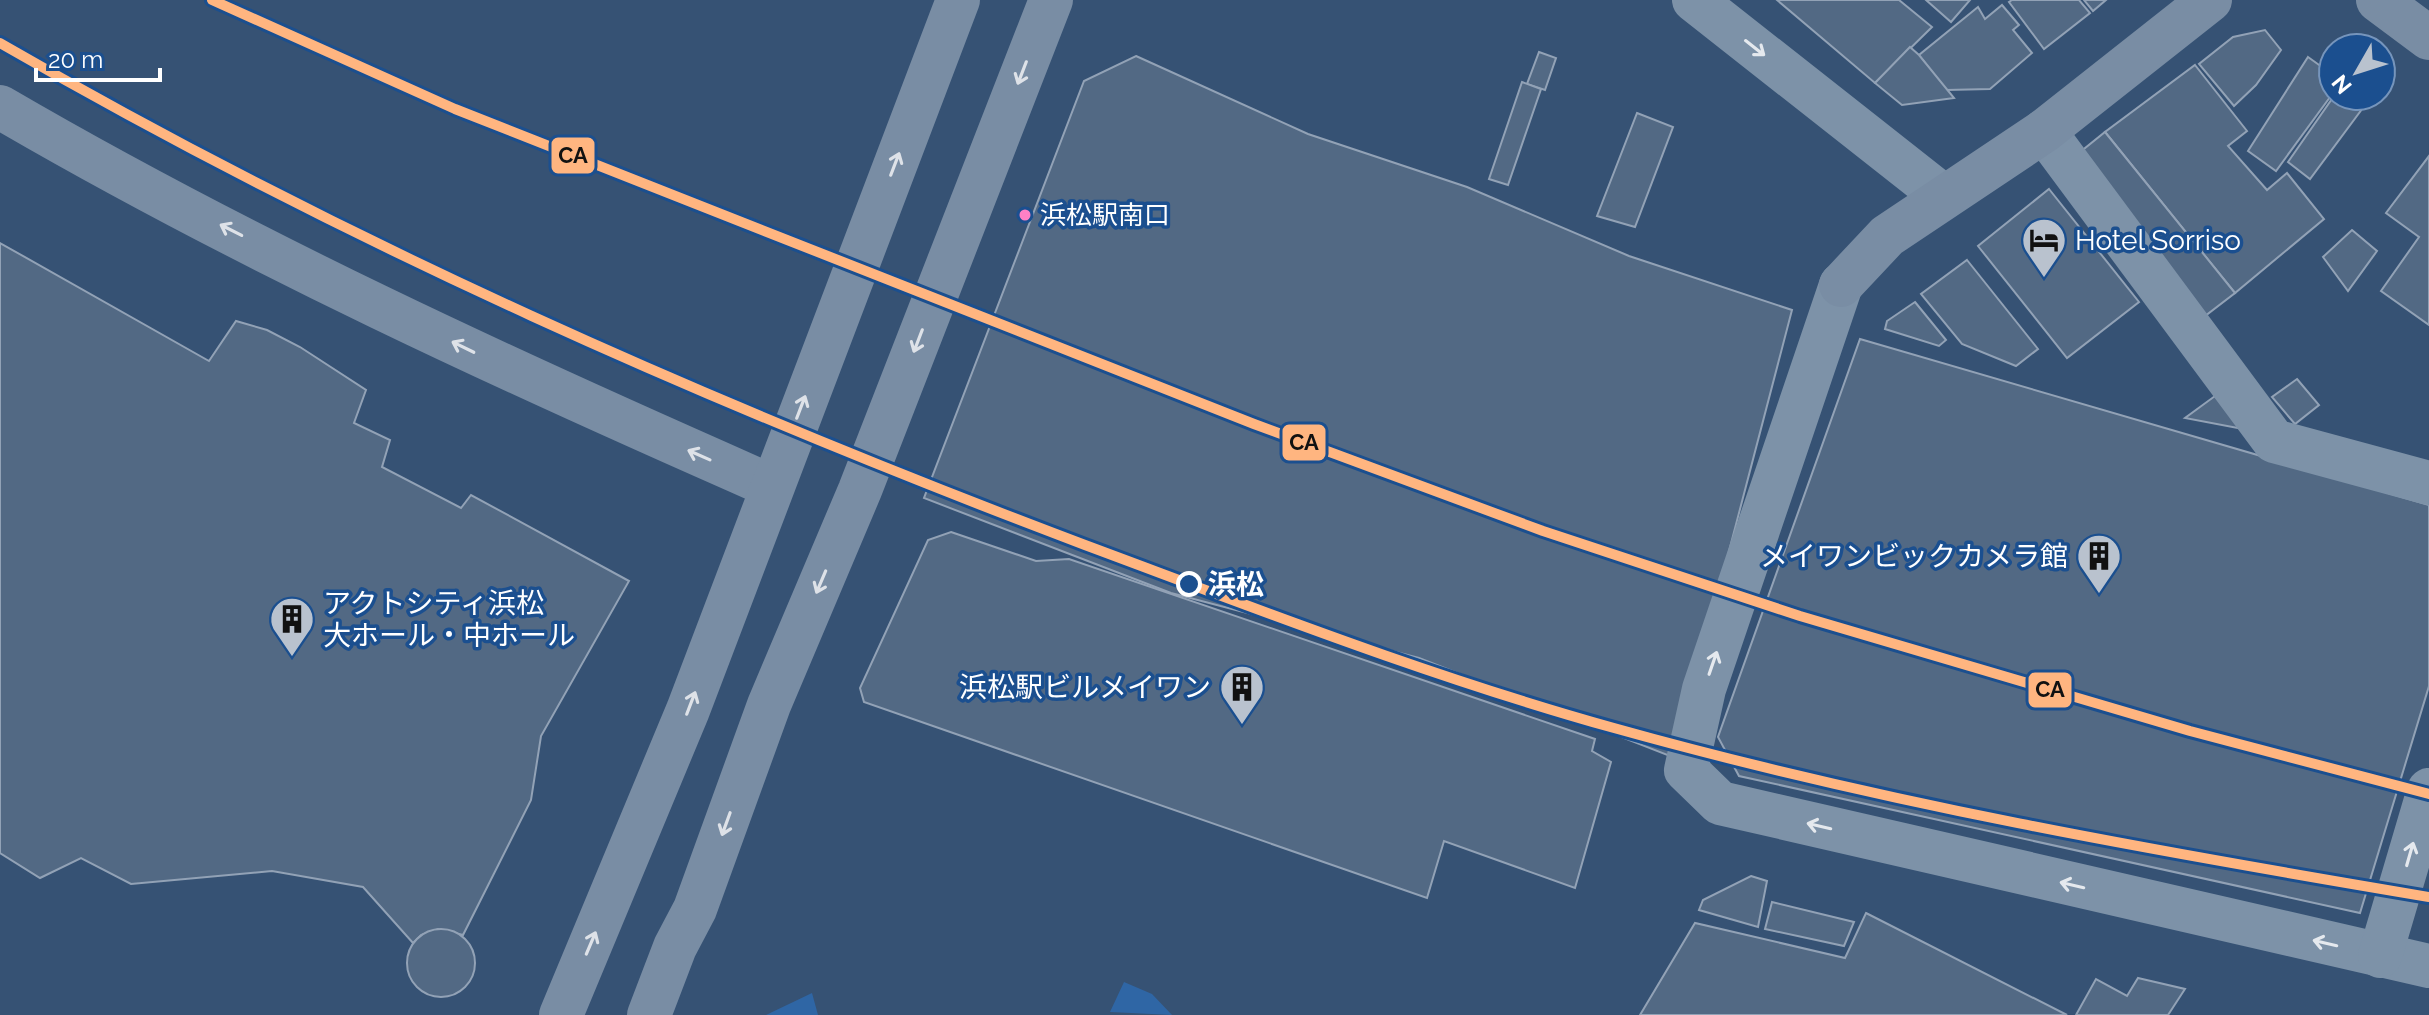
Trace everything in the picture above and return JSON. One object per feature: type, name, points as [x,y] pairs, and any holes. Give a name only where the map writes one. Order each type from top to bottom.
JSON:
[{"type":"street","points":[[561,1015],[688,710],[958,0]]},
{"type":"street","points":[[649,1015],[675,947],[695,909],[769,705],[860,490],[1051,0]]},
{"type":"street","points":[[1694,0],[1943,196]]},
{"type":"street","points":[[2210,0],[2044,131],[1887,236],[1841,285],[1704,689],[1686,770],[1720,803],[2429,966]]},
{"type":"street","points":[[2378,0],[2429,38]]},
{"type":"street","points":[[0,107],[400,317],[562,395],[771,486]]},
{"type":"street","points":[[2044,131],[2274,441],[2429,483]]},
{"type":"street","points":[[2380,956],[2429,790]]},
{"type":"shaded area","points":[[1124,982],[1152,994],[1172,1015],[1110,1012]]},
{"type":"shaded area","points":[[812,993],[818,1015],[766,1015]]},
{"type":"building","points":[[1777,0],[1899,0],[1932,27],[1875,83]]},
{"type":"building","points":[[1926,0],[1970,0],[1951,22]]},
{"type":"building","points":[[2079,0],[2090,13],[2044,49],[2009,2]]},
{"type":"building","points":[[2084,0],[2106,0],[2093,11]]},
{"type":"building","points":[[2002,5],[2019,25],[2013,30],[2032,53],[1990,89],[1946,90],[1919,55],[1978,7],[1985,19]]},
{"type":"building","points":[[2265,30],[2281,50],[2256,85],[2234,106],[2199,64],[2233,37]]},
{"type":"building","points":[[1910,47],[1954,98],[1902,105],[1875,83]]},
{"type":"building","points":[[1539,52],[1556,58],[1545,90],[1527,84]]},
{"type":"building","points":[[1136,56],[1308,134],[1467,187],[1629,256],[1792,310],[1675,758],[1419,658],[1171,593],[924,498],[1084,81]]},
{"type":"building","points":[[2308,57],[2317,63],[2319,112],[2276,171],[2248,151]]},
{"type":"building","points":[[2195,65],[2247,131],[2228,146],[2267,190],[2287,173],[2324,219],[2235,293],[2105,132]]},
{"type":"building","points":[[1522,82],[1541,89],[1508,185],[1489,179]]},
{"type":"building","points":[[2323,112],[2360,112],[2310,179],[2288,162]]},
{"type":"building","points":[[1637,113],[1673,127],[1635,227],[1597,216]]},
{"type":"building","points":[[2105,132],[2235,293],[2205,316],[2079,153]]},
{"type":"building","points":[[2429,156],[2429,325],[2381,291],[2419,237],[2386,213]]},
{"type":"building","points":[[2049,189],[2139,302],[2067,358],[1978,246]]},
{"type":"building","points":[[2352,230],[2377,251],[2348,291],[2323,257]]},
{"type":"building","name":"アクトシティ浜松 大ホール・中ホール","points":[[0,243],[209,361],[236,321],[267,330],[300,347],[366,390],[354,423],[390,440],[382,467],[461,508],[471,495],[629,581],[541,736],[531,800],[463,935],[438,929],[421,935],[413,943],[363,887],[272,871],[131,884],[81,858],[40,878],[0,853]]},
{"type":"building","points":[[1967,260],[2038,349],[2016,366],[1962,344],[1921,294]]},
{"type":"building","points":[[1915,302],[1946,340],[1939,346],[1885,329],[1887,321]]},
{"type":"building","name":"メイワンビックカメラ館","points":[[1860,339],[2429,505],[2429,686],[2360,913],[1739,776],[1718,737]]},
{"type":"building","points":[[2297,379],[2319,405],[2295,424],[2272,397]]},
{"type":"building","points":[[2215,396],[2243,429],[2185,418]]},
{"type":"building","name":"浜松駅ビルメイワン","points":[[951,532],[1036,561],[1069,559],[1595,739],[1592,751],[1611,762],[1575,888],[1444,841],[1427,898],[864,702],[860,688],[928,540]]},
{"type":"building","points":[[1751,876],[1767,881],[1758,927],[1699,910],[1703,900]]},
{"type":"building","points":[[1772,902],[1854,922],[1844,946],[1765,929]]},
{"type":"building","points":[[1866,913],[2067,1015],[1640,1015],[1695,923],[1845,958]]},
{"type":"building","points":[[434,929],[448,929],[460,934],[470,944],[475,963],[470,982],[460,992],[448,997],[434,997],[422,992],[412,982],[407,970],[407,956],[412,944],[422,934]]},
{"type":"building","points":[[2138,978],[2185,989],[2168,1015],[2076,1015],[2096,979],[2127,996]]},
{"type":"transit line","name":"CA","points":[[212,0],[455,109],[1254,424],[1543,531],[1800,616],[2190,731],[2429,794]]},
{"type":"transit line","name":"CA","points":[[0,43],[263,186],[397,253],[668,377],[945,491],[1348,642],[1614,728],[1816,780],[2121,843],[2429,897]]},
{"type":"place","name":"浜松駅南口","points":[[1025,215]]},
{"type":"place","name":"Hotel Sorriso","points":[[2044,279]]},
{"type":"place","name":"浜松","points":[[1189,584]]},
{"type":"place","name":"メイワンビックカメラ館","points":[[2099,595]]},
{"type":"place","name":"アクトシティ浜松 大ホール・中ホール","points":[[292,658]]},
{"type":"place","name":"浜松駅ビルメイワン","points":[[1242,726]]}]
